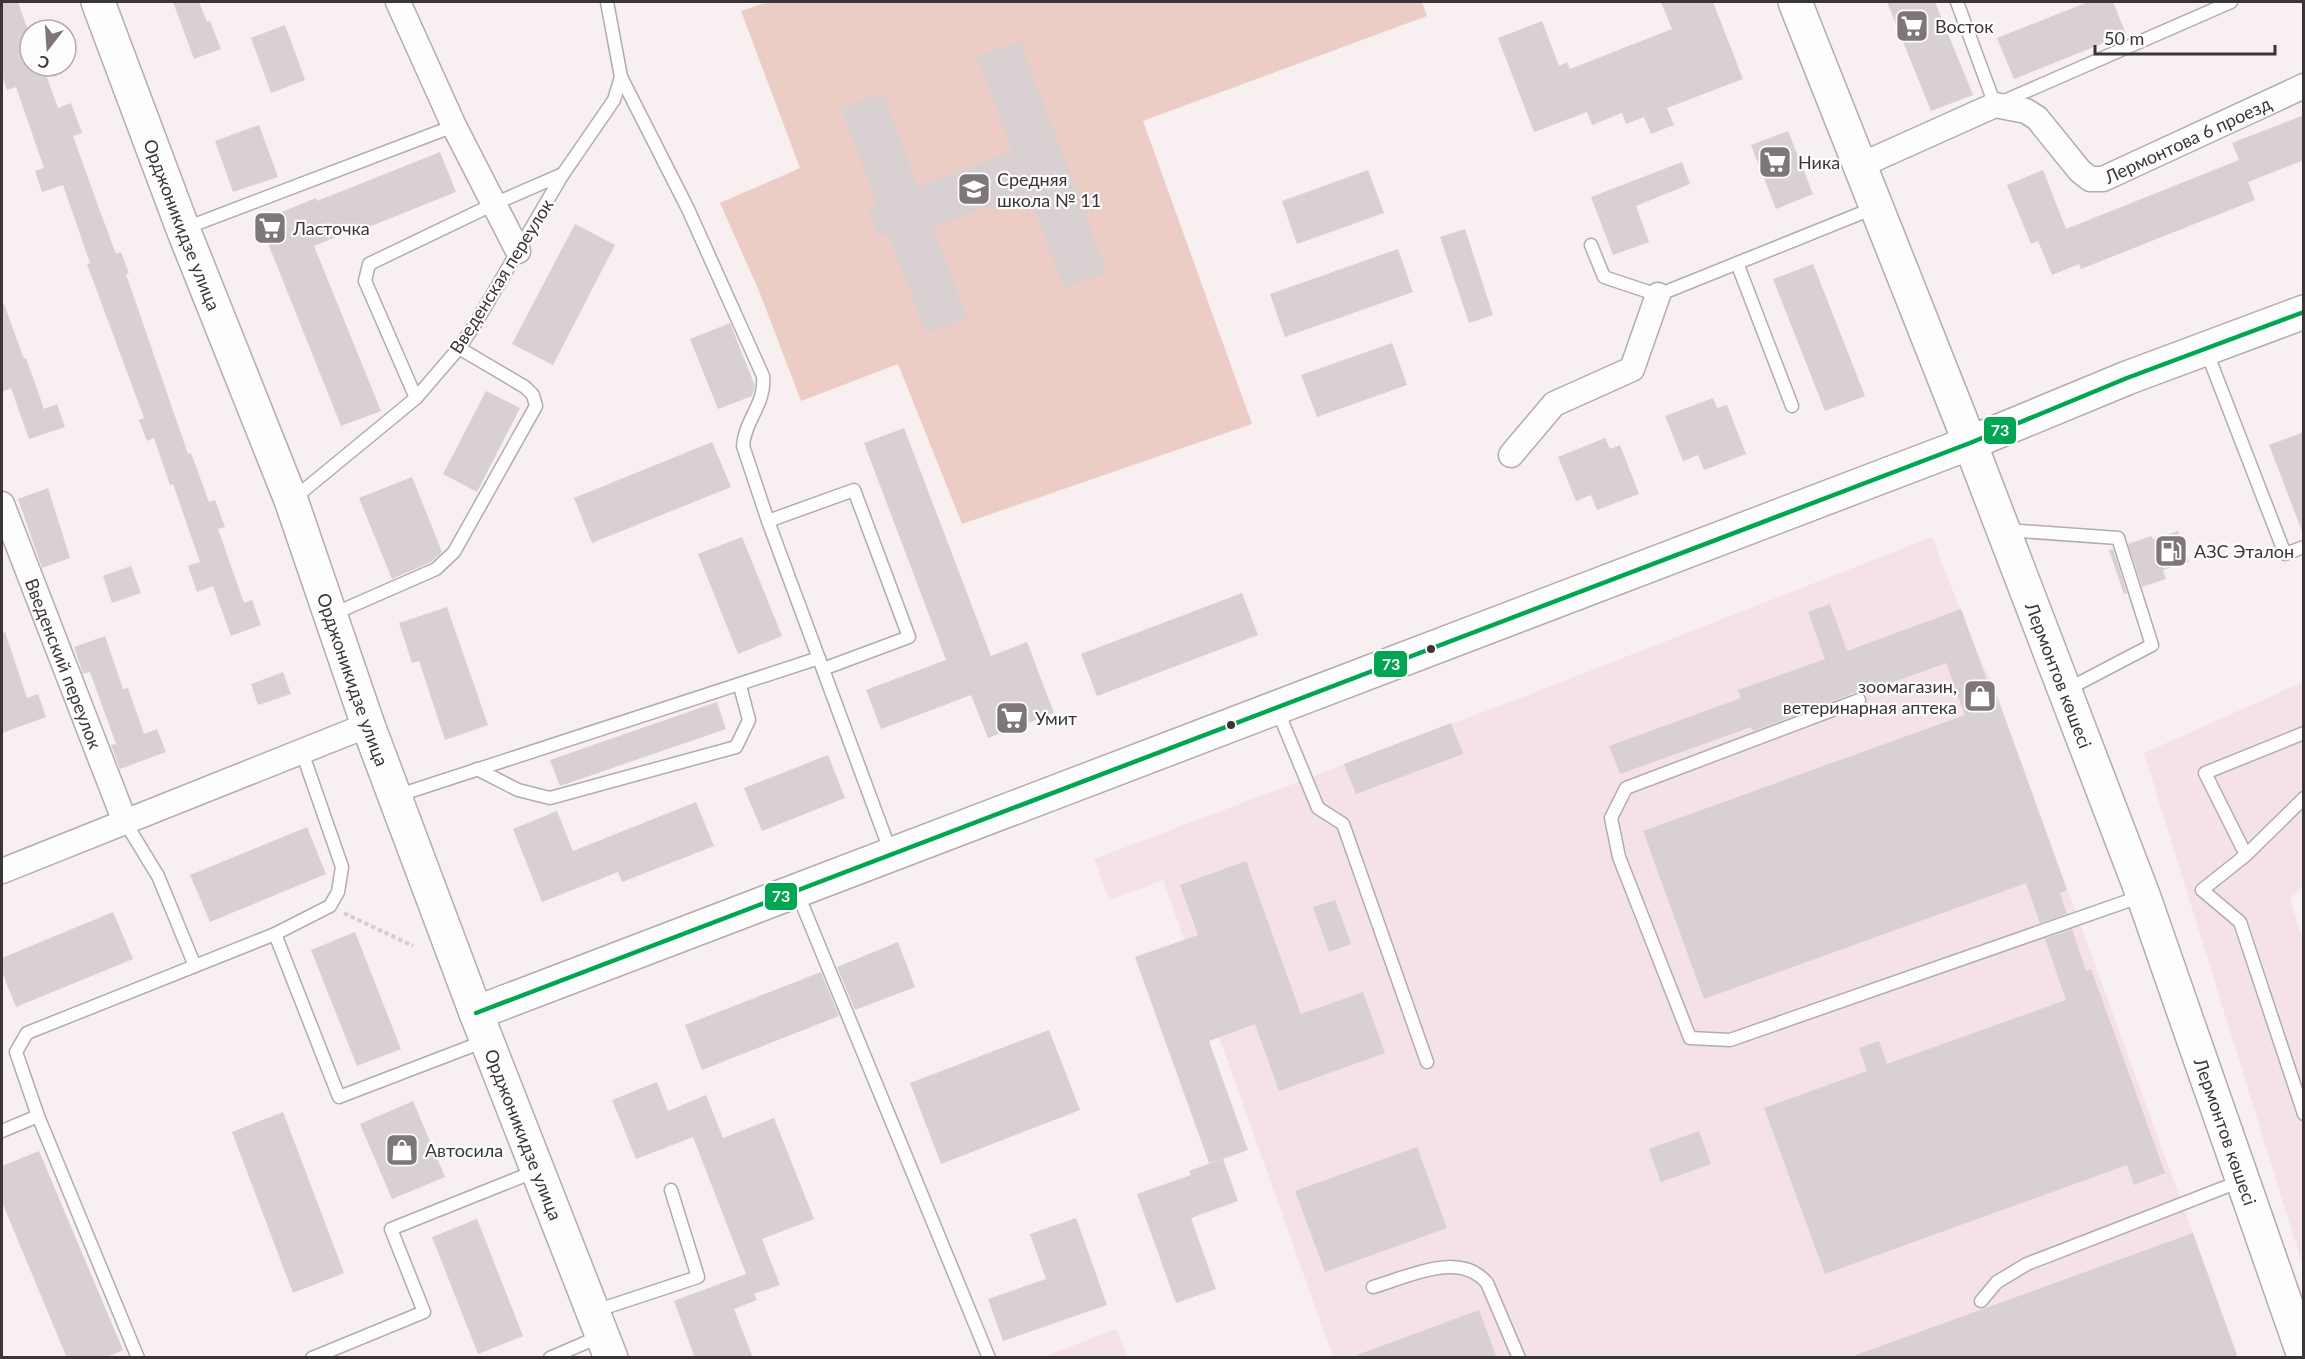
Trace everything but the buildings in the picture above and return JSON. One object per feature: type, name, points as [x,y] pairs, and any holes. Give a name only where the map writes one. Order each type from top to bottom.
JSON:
[{"type":"street","name":"Орджоникидзе улица","points":[[98,2],[183,229],[291,500],[368,725],[481,1027],[602,1335]]},
{"type":"street","points":[[398,2],[454,126],[518,251]]},
{"type":"street","name":"Лермонтов көшесі","points":[[1795,2],[1970,443],[2143,895],[2304,1356]]},
{"type":"street","name":"Лермонтова 6 проезд","points":[[1995,105],[2026,111],[2037,118],[2080,171],[2090,179],[2103,178],[2304,86]]},
{"type":"street","points":[[1859,166],[1995,105]]},
{"type":"street","points":[[1512,455],[1554,404],[1632,369],[1658,295]]},
{"type":"street","points":[[481,1027],[796,891],[1970,443],[2127,378],[2304,312]]},
{"type":"street","name":"Введенский переулок","points":[[2,504],[125,822]]},
{"type":"street","points":[[2,871],[368,725]]},
{"type":"lane","points":[[607,2],[621,77],[688,209],[763,376],[765,389],[744,434],[743,446],[768,521],[892,854]]},
{"type":"lane","points":[[1957,2],[1995,105],[2231,2]]},
{"type":"lane","name":"Введенская переулок","points":[[291,500],[416,398],[459,348],[563,174],[614,100],[621,77]]},
{"type":"lane","points":[[183,229],[454,126]]},
{"type":"lane","points":[[416,398],[365,281],[369,264],[494,204],[563,174]]},
{"type":"lane","points":[[1591,245],[1604,277],[1658,295],[1875,207]]},
{"type":"lane","points":[[1737,263],[1792,406]]},
{"type":"lane","points":[[331,615],[436,569],[454,552],[536,406],[533,395],[525,387],[459,348]]},
{"type":"lane","points":[[2206,349],[2285,554],[2304,547]]},
{"type":"lane","points":[[395,796],[740,686],[909,637],[854,490],[768,521]]},
{"type":"lane","points":[[2003,530],[2118,538],[2152,645],[2064,690]]},
{"type":"lane","points":[[477,770],[518,790],[550,798],[736,747],[749,720],[740,686]]},
{"type":"lane","points":[[1860,700],[1626,788],[1611,818],[1619,857],[1680,1018],[1690,1038],[1730,1040],[2143,895]]},
{"type":"lane","points":[[1277,708],[1318,808],[1343,824],[1427,1062]]},
{"type":"lane","points":[[2246,855],[2205,773],[2304,733]]},
{"type":"lane","points":[[138,1358],[38,1116],[16,1052],[27,1033],[275,934],[330,906],[338,892],[342,867],[302,752]]},
{"type":"lane","points":[[2304,798],[2246,855],[2202,890],[2240,922],[2304,1114]]},
{"type":"lane","points":[[125,822],[158,876],[195,966]]},
{"type":"lane","points":[[796,891],[989,1358]]},
{"type":"lane","points":[[275,934],[339,1097],[481,1027]]},
{"type":"lane","points":[[2,1131],[38,1116]]},
{"type":"lane","points":[[312,1358],[424,1312],[391,1229],[537,1170]]},
{"type":"lane","points":[[1981,1301],[1997,1282],[2026,1264],[2242,1180]]},
{"type":"lane","points":[[550,1358],[602,1335],[698,1277],[671,1190]]},
{"type":"lane","points":[[1373,1287],[1444,1267],[1465,1268],[1479,1274],[1487,1283],[1519,1358]]},
{"type":"path","points":[[330,906],[413,946]]},
{"type":"shaded area","points":[[768,2],[1422,2],[1427,16],[1143,121],[1252,424],[962,524],[898,364],[801,401],[759,291],[720,203],[800,168],[741,11]]},
{"type":"shaded area","points":[[1932,537],[1977,652],[1992,682],[2238,1357],[1333,1357],[1163,880],[1109,900],[1094,859],[1541,690]]},
{"type":"shaded area","points":[[2303,682],[2303,886],[2290,899],[2304,944],[2303,1267],[2144,753]]},
{"type":"shaded area","points":[[1116,1329],[1128,1357],[1043,1357]]},
{"type":"transit line","name":"73","points":[[476,1013],[1970,443],[2127,378],[2304,312]]},
{"type":"place","name":"Восток","points":[[1912,26]]},
{"type":"place","name":"Ника","points":[[1775,162]]},
{"type":"place","name":"Средняя школа № 11","points":[[974,189]]},
{"type":"place","name":"Ласточка","points":[[270,228]]},
{"type":"place","name":"АЗС Эталон","points":[[2171,551]]},
{"type":"place","name":"зоомагазин, ветеринарная аптека","points":[[1980,696]]},
{"type":"place","name":"Умит","points":[[1012,718]]},
{"type":"place","name":"Автосила","points":[[402,1150]]}]
